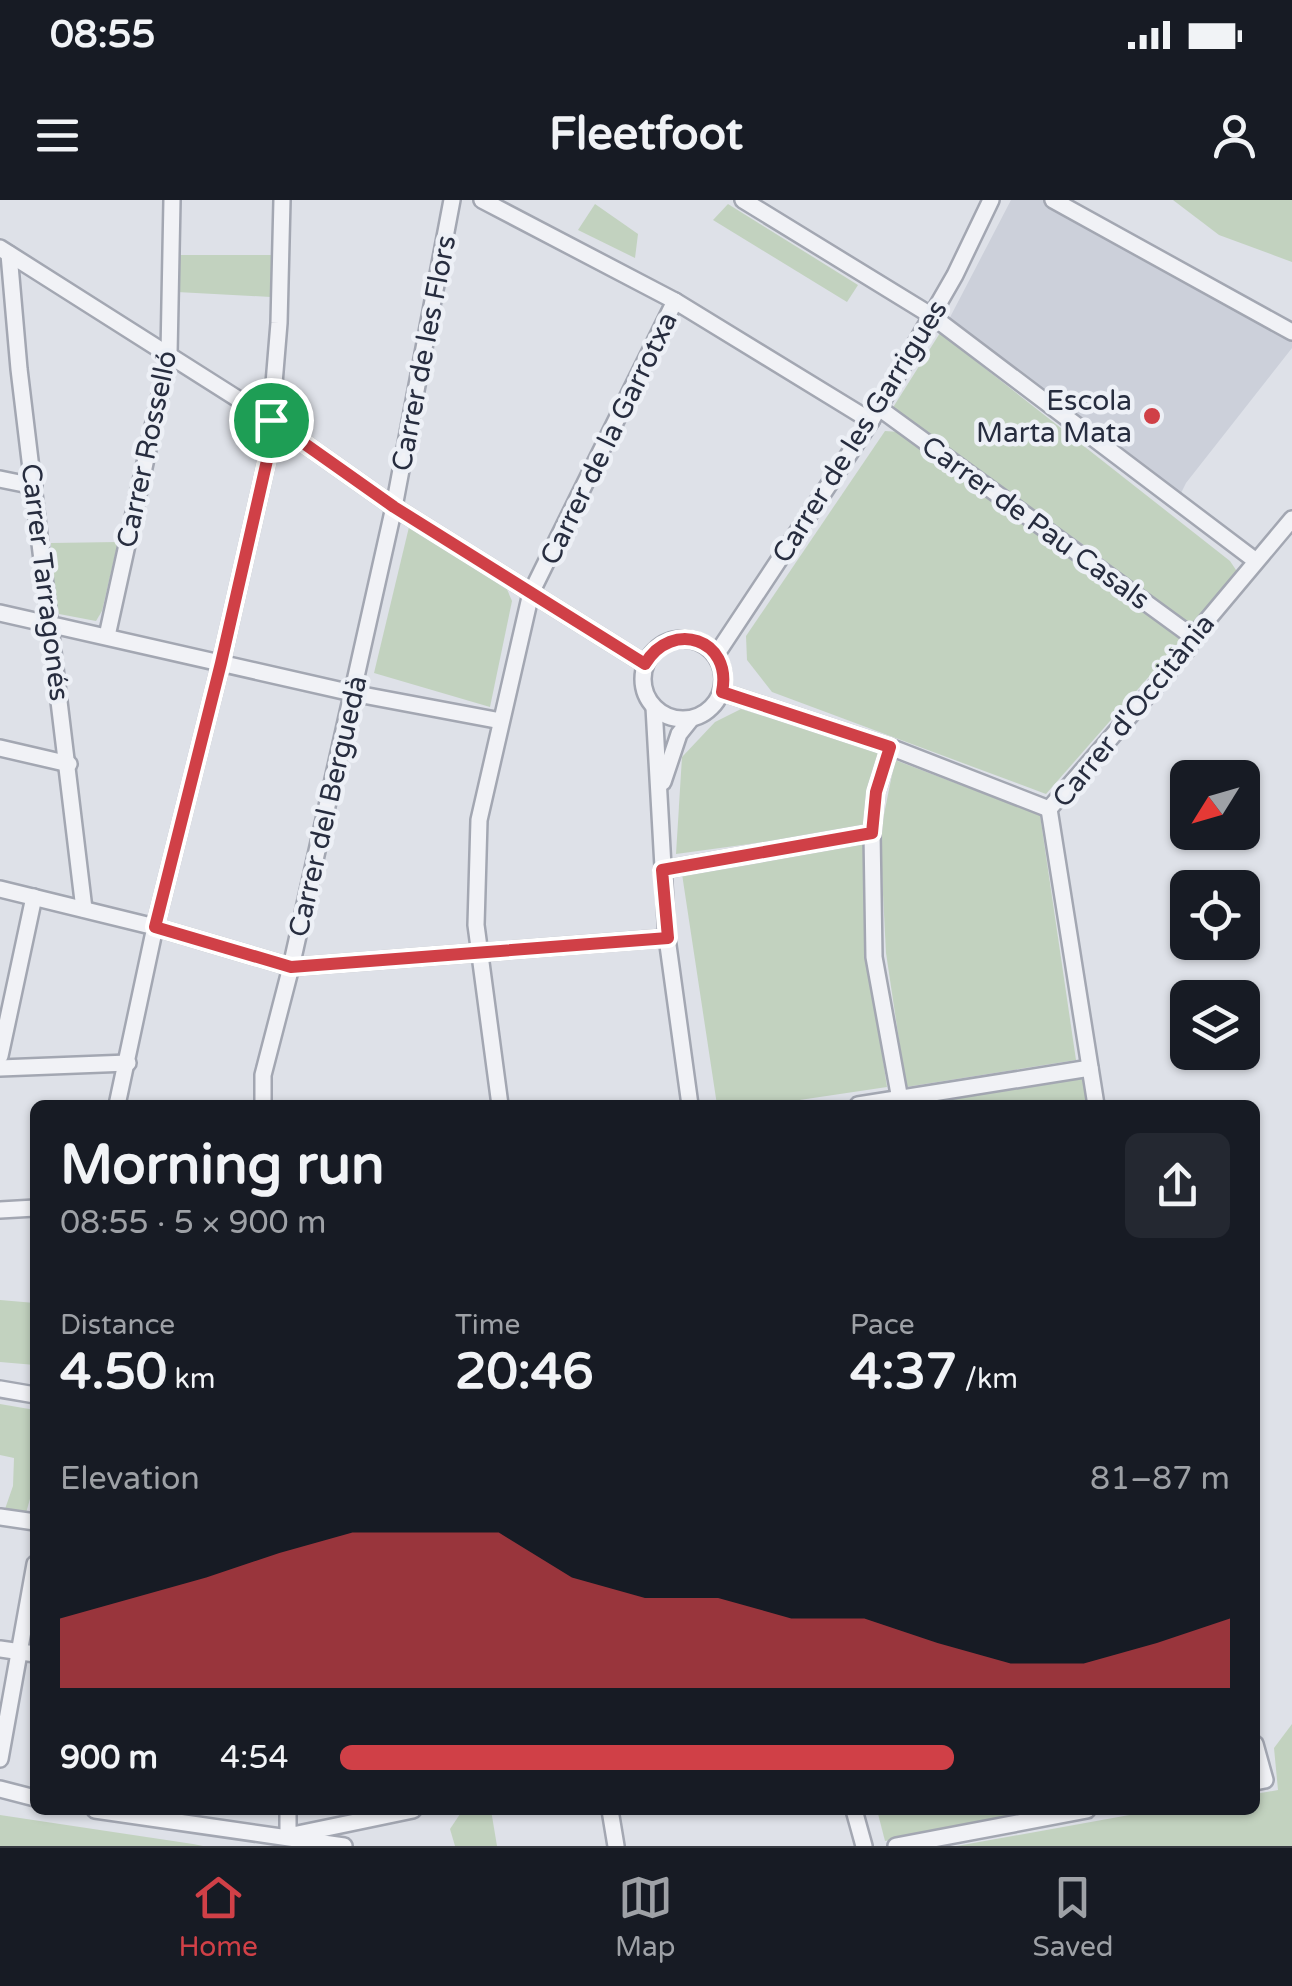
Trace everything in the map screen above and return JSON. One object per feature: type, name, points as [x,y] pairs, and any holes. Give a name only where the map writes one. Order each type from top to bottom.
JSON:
[{"type":"street","name":"Carrer Rosselló","points":[[107,636],[169,354],[172,200]]},
{"type":"street","points":[[118,1100],[155,927],[268,456],[279,324],[282,200]]},
{"type":"street","name":"Carrer de les Flors","points":[[394,507],[452,200]]},
{"type":"street","name":"Carrer de Pau Casals","points":[[482,200],[675,301],[875,415],[1193,637]]},
{"type":"street","points":[[743,200],[932,316],[1251,567]]},
{"type":"street","name":"Carrer de les Garrigues","points":[[716,655],[875,415],[932,316],[991,200]]},
{"type":"street","points":[[1054,200],[1292,332]]},
{"type":"street","points":[[5,251],[271,420],[394,507],[645,664]]},
{"type":"street","name":"Carrer Tarragonés","points":[[5,251],[84,909]]},
{"type":"street","name":"Carrer de la Garrotxa","points":[[499,1100],[476,925],[479,820],[532,594],[675,301]]},
{"type":"street","points":[[0,364],[19,369]]},
{"type":"street","points":[[0,479],[34,486]]},
{"type":"street","name":"Carrer del Berguedà","points":[[263,1100],[263,1075],[291,967],[394,507]]},
{"type":"street","name":"Carrer d'Occitània","points":[[1095,1100],[1049,809],[1188,650],[1193,637],[1292,518]]},
{"type":"street","points":[[0,612],[352,693],[501,721]]},
{"type":"street","points":[[654,707],[671,718],[690,719],[710,710],[722,692],[723,673],[716,655],[692,639],[678,638],[652,652],[645,664],[643,687],[654,707],[668,938],[689,1100]]},
{"type":"street","points":[[722,692],[890,747],[1049,809]]},
{"type":"street","points":[[659,801],[668,762],[690,719]]},
{"type":"street","points":[[890,747],[876,792],[872,833],[874,956],[900,1100]]},
{"type":"street","points":[[0,748],[68,764]]},
{"type":"street","points":[[662,870],[872,833]]},
{"type":"street","points":[[0,888],[291,967],[668,938]]},
{"type":"street","points":[[0,1056],[34,897]]},
{"type":"street","points":[[0,1068],[128,1063]]},
{"type":"street","points":[[911,1100],[1090,1068]]},
{"type":"street","points":[[0,1210],[30,1208]]},
{"type":"street","points":[[0,1390],[30,1393]]},
{"type":"street","points":[[0,1517],[30,1521]]},
{"type":"street","points":[[0,1759],[27,1653],[30,1620]]},
{"type":"street","points":[[0,1649],[27,1653]]},
{"type":"street","points":[[0,1789],[30,1797]]},
{"type":"street","points":[[132,1815],[344,1846]]},
{"type":"street","points":[[288,1815],[288,1836]]},
{"type":"street","points":[[288,1836],[389,1815]]},
{"type":"street","points":[[611,1815],[616,1846]]},
{"type":"street","points":[[855,1815],[864,1846]]},
{"type":"street","points":[[896,1846],[1054,1815]]},
{"type":"shaded area","name":"Escola Marta Mata","points":[[1011,200],[1046,200],[1292,337],[1292,348],[1186,483],[1177,501],[946,325]]},
{"type":"green space","points":[[1173,200],[1292,200],[1292,262],[1219,235]]},
{"type":"green space","points":[[595,204],[638,234],[635,258],[578,230]]},
{"type":"green space","points":[[728,204],[858,285],[847,302],[713,220]]},
{"type":"green space","points":[[179,255],[272,255],[271,297],[177,292]]},
{"type":"green space","points":[[940,333],[1230,561],[1238,573],[1193,629],[1095,553],[892,409]]},
{"type":"green space","points":[[885,431],[899,432],[927,451],[1181,640],[1046,794],[772,692],[747,660],[746,636]]},
{"type":"green space","points":[[409,527],[506,587],[512,601],[490,707],[374,673]]},
{"type":"green space","points":[[118,542],[102,611],[96,621],[59,614],[52,600],[51,543]]},
{"type":"green space","points":[[741,709],[880,752],[867,828],[676,854],[682,757],[715,722]]},
{"type":"green space","points":[[895,760],[1040,815],[1076,1060],[906,1087],[886,953],[880,834]]},
{"type":"green space","points":[[865,841],[869,964],[887,1087],[800,1100],[716,1100],[682,874]]},
{"type":"green space","points":[[1082,1078],[1086,1100],[938,1100]]},
{"type":"green space","points":[[0,1300],[30,1303],[30,1365],[0,1362]]},
{"type":"green space","points":[[0,1404],[30,1409],[30,1499],[26,1513],[5,1509],[13,1486],[14,1458],[0,1455]]},
{"type":"green space","points":[[1292,1724],[1292,1846],[957,1846],[1129,1815],[1260,1815],[1260,1793],[1278,1790],[1274,1748]]},
{"type":"green space","points":[[0,1815],[193,1844],[203,1846],[0,1846]]},
{"type":"green space","points":[[459,1815],[492,1815],[497,1846],[455,1846],[450,1829]]},
{"type":"green space","points":[[878,1815],[1028,1815],[885,1841]]},
{"type":"place","name":"Escola Marta Mata","points":[[1152,416]]},
{"type":"route","points":[[271,420],[394,507],[645,664],[664,643],[692,639],[716,655],[723,673],[722,692],[890,747],[876,792],[872,833],[662,870],[668,938],[291,967],[155,927],[221,663],[268,456],[271,420]]}]
